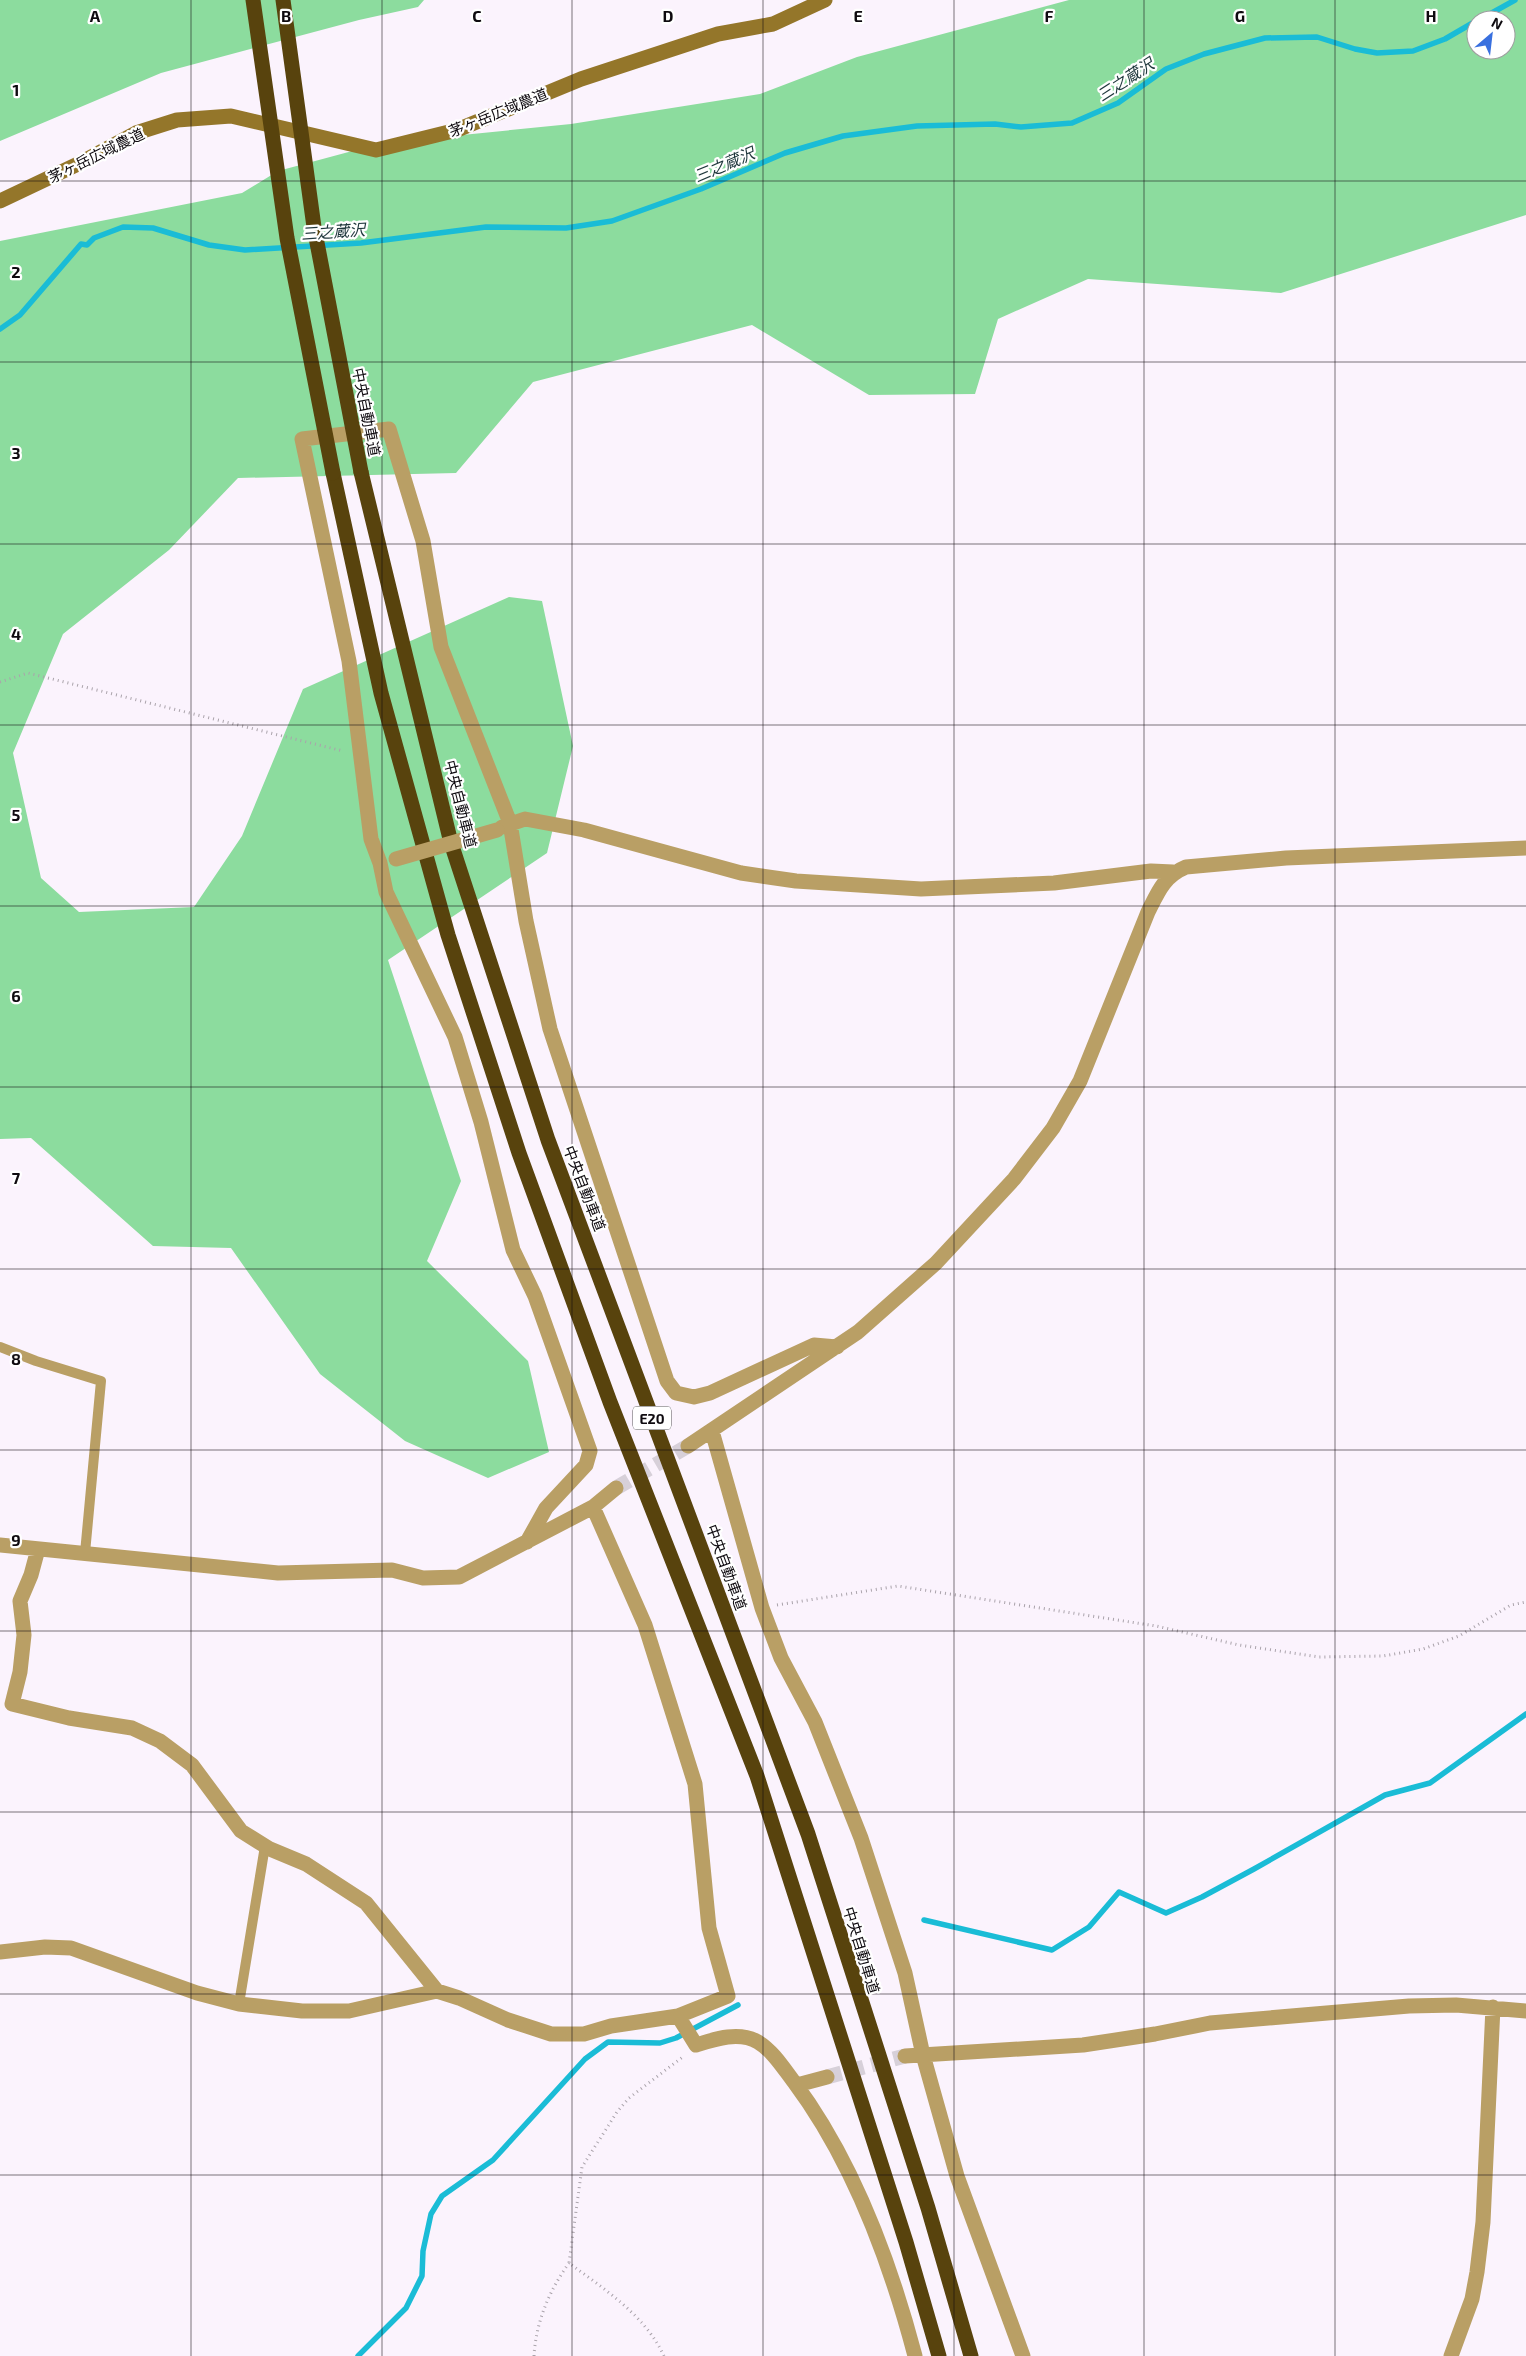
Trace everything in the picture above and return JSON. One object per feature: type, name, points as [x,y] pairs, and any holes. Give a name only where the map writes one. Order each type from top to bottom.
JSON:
[{"type":"highway","name":"E20","points":[[253,0],[288,238],[333,473],[381,693],[448,934],[520,1153],[610,1402],[757,1776],[903,2233],[939,2356]]},
{"type":"highway","name":"中央自動車道","points":[[283,0],[314,227],[361,472],[451,842],[548,1140],[808,1834],[928,2208],[971,2356]]},
{"type":"main road","name":"茅ヶ岳広域農道","points":[[0,201],[78,164],[136,133],[177,120],[231,116],[376,150],[457,130],[581,79],[718,34],[773,24],[825,0]]},
{"type":"street","points":[[527,1542],[546,1508],[586,1465],[590,1451],[535,1296],[512,1250],[481,1122],[455,1037],[386,892],[380,864],[371,839],[349,661],[302,439],[389,429],[423,541],[441,648],[503,826],[550,1029],[667,1381],[676,1393],[694,1397],[710,1394],[814,1345],[837,1346]]},
{"type":"street","points":[[380,864],[525,819],[584,830],[741,873],[796,881],[921,889],[1054,883],[1151,871],[1173,872],[1186,867],[1286,858],[1526,848]]},
{"type":"street","points":[[688,1446],[858,1332],[936,1263],[1014,1179],[1053,1128],[1080,1081],[1148,912],[1161,886],[1173,872]]},
{"type":"street","points":[[712,1431],[762,1608],[780,1658],[815,1722],[861,1838],[905,1973],[924,2055],[957,2176],[1023,2356]]},
{"type":"street","points":[[0,1545],[278,1573],[392,1570],[423,1578],[459,1577],[593,1507],[616,1488]]},
{"type":"street","points":[[38,1549],[31,1575],[20,1601],[24,1635],[20,1672],[6,1704],[69,1718],[132,1728],[160,1741],[192,1766],[241,1831],[265,1846],[306,1864],[366,1903],[437,1991],[550,2034],[584,2034],[611,2026],[678,2016],[728,1996],[709,1928],[695,1784],[645,1625],[593,1507]]},
{"type":"street","points":[[0,1952],[45,1947],[71,1948],[197,1993],[240,2004],[302,2011],[349,2011],[437,1991]]},
{"type":"street","points":[[905,2056],[1083,2045],[1210,2023],[1409,2006],[1493,2007],[1526,2010]]},
{"type":"street","points":[[1451,2356],[1472,2299],[1477,2272],[1483,2222],[1493,2007]]},
{"type":"street","points":[[678,2016],[696,2045],[729,2036],[758,2042],[779,2062],[814,2110],[877,2234],[915,2356]]},
{"type":"street","points":[[796,2085],[826,2077]]},
{"type":"lane","points":[[0,1348],[36,1362],[101,1381],[85,1553]]},
{"type":"lane","points":[[240,2004],[265,1846]]},
{"type":"path","points":[[0,682],[28,673],[360,756]]},
{"type":"path","points":[[762,1608],[898,1586],[1146,1624],[1239,1645],[1319,1657],[1383,1656],[1423,1650],[1459,1636],[1510,1605],[1526,1602]]},
{"type":"path","points":[[534,2356],[542,2311],[553,2284],[568,2263],[582,2167],[595,2143],[616,2112],[629,2098],[696,2045]]},
{"type":"path","points":[[568,2263],[615,2297],[636,2316],[664,2356]]},
{"type":"green space","points":[[0,0],[424,0],[418,7],[359,20],[161,73],[0,141]]},
{"type":"green space","points":[[1069,0],[1526,0],[1526,215],[1281,293],[1088,279],[998,319],[975,394],[869,395],[752,325],[533,382],[456,473],[238,478],[169,550],[63,634],[13,753],[41,878],[79,912],[194,907],[242,836],[303,689],[509,597],[542,601],[573,746],[547,853],[388,960],[461,1181],[427,1261],[528,1361],[549,1452],[488,1478],[405,1441],[320,1374],[231,1248],[153,1246],[31,1138],[0,1139],[0,241],[242,193],[278,171],[382,143],[571,124],[760,94],[857,57]]},
{"type":"waterway","name":"三之蔵沢","points":[[1497,10],[1515,0]]},
{"type":"waterway","name":"三之蔵沢","points":[[0,329],[20,315],[81,244],[87,245],[94,238],[123,227],[153,228],[209,245],[245,250],[361,243],[486,227],[566,228],[612,221],[701,189],[785,153],[843,136],[917,126],[995,124],[1021,127],[1072,123],[1118,103],[1166,69],[1204,54],[1265,38],[1317,37],[1355,49],[1377,53],[1413,51],[1445,39],[1466,27]]},
{"type":"waterway","points":[[924,1920],[1052,1950],[1089,1927],[1119,1892],[1166,1913],[1202,1897],[1254,1869],[1385,1795],[1430,1783],[1526,1714]]},
{"type":"waterway","points":[[358,2356],[406,2308],[422,2276],[423,2251],[431,2214],[442,2196],[493,2160],[585,2059],[608,2042],[660,2043],[676,2038],[738,2005]]},
{"type":"tunnel","points":[[616,1488],[688,1446]]},
{"type":"tunnel","points":[[827,2077],[905,2056]]}]
